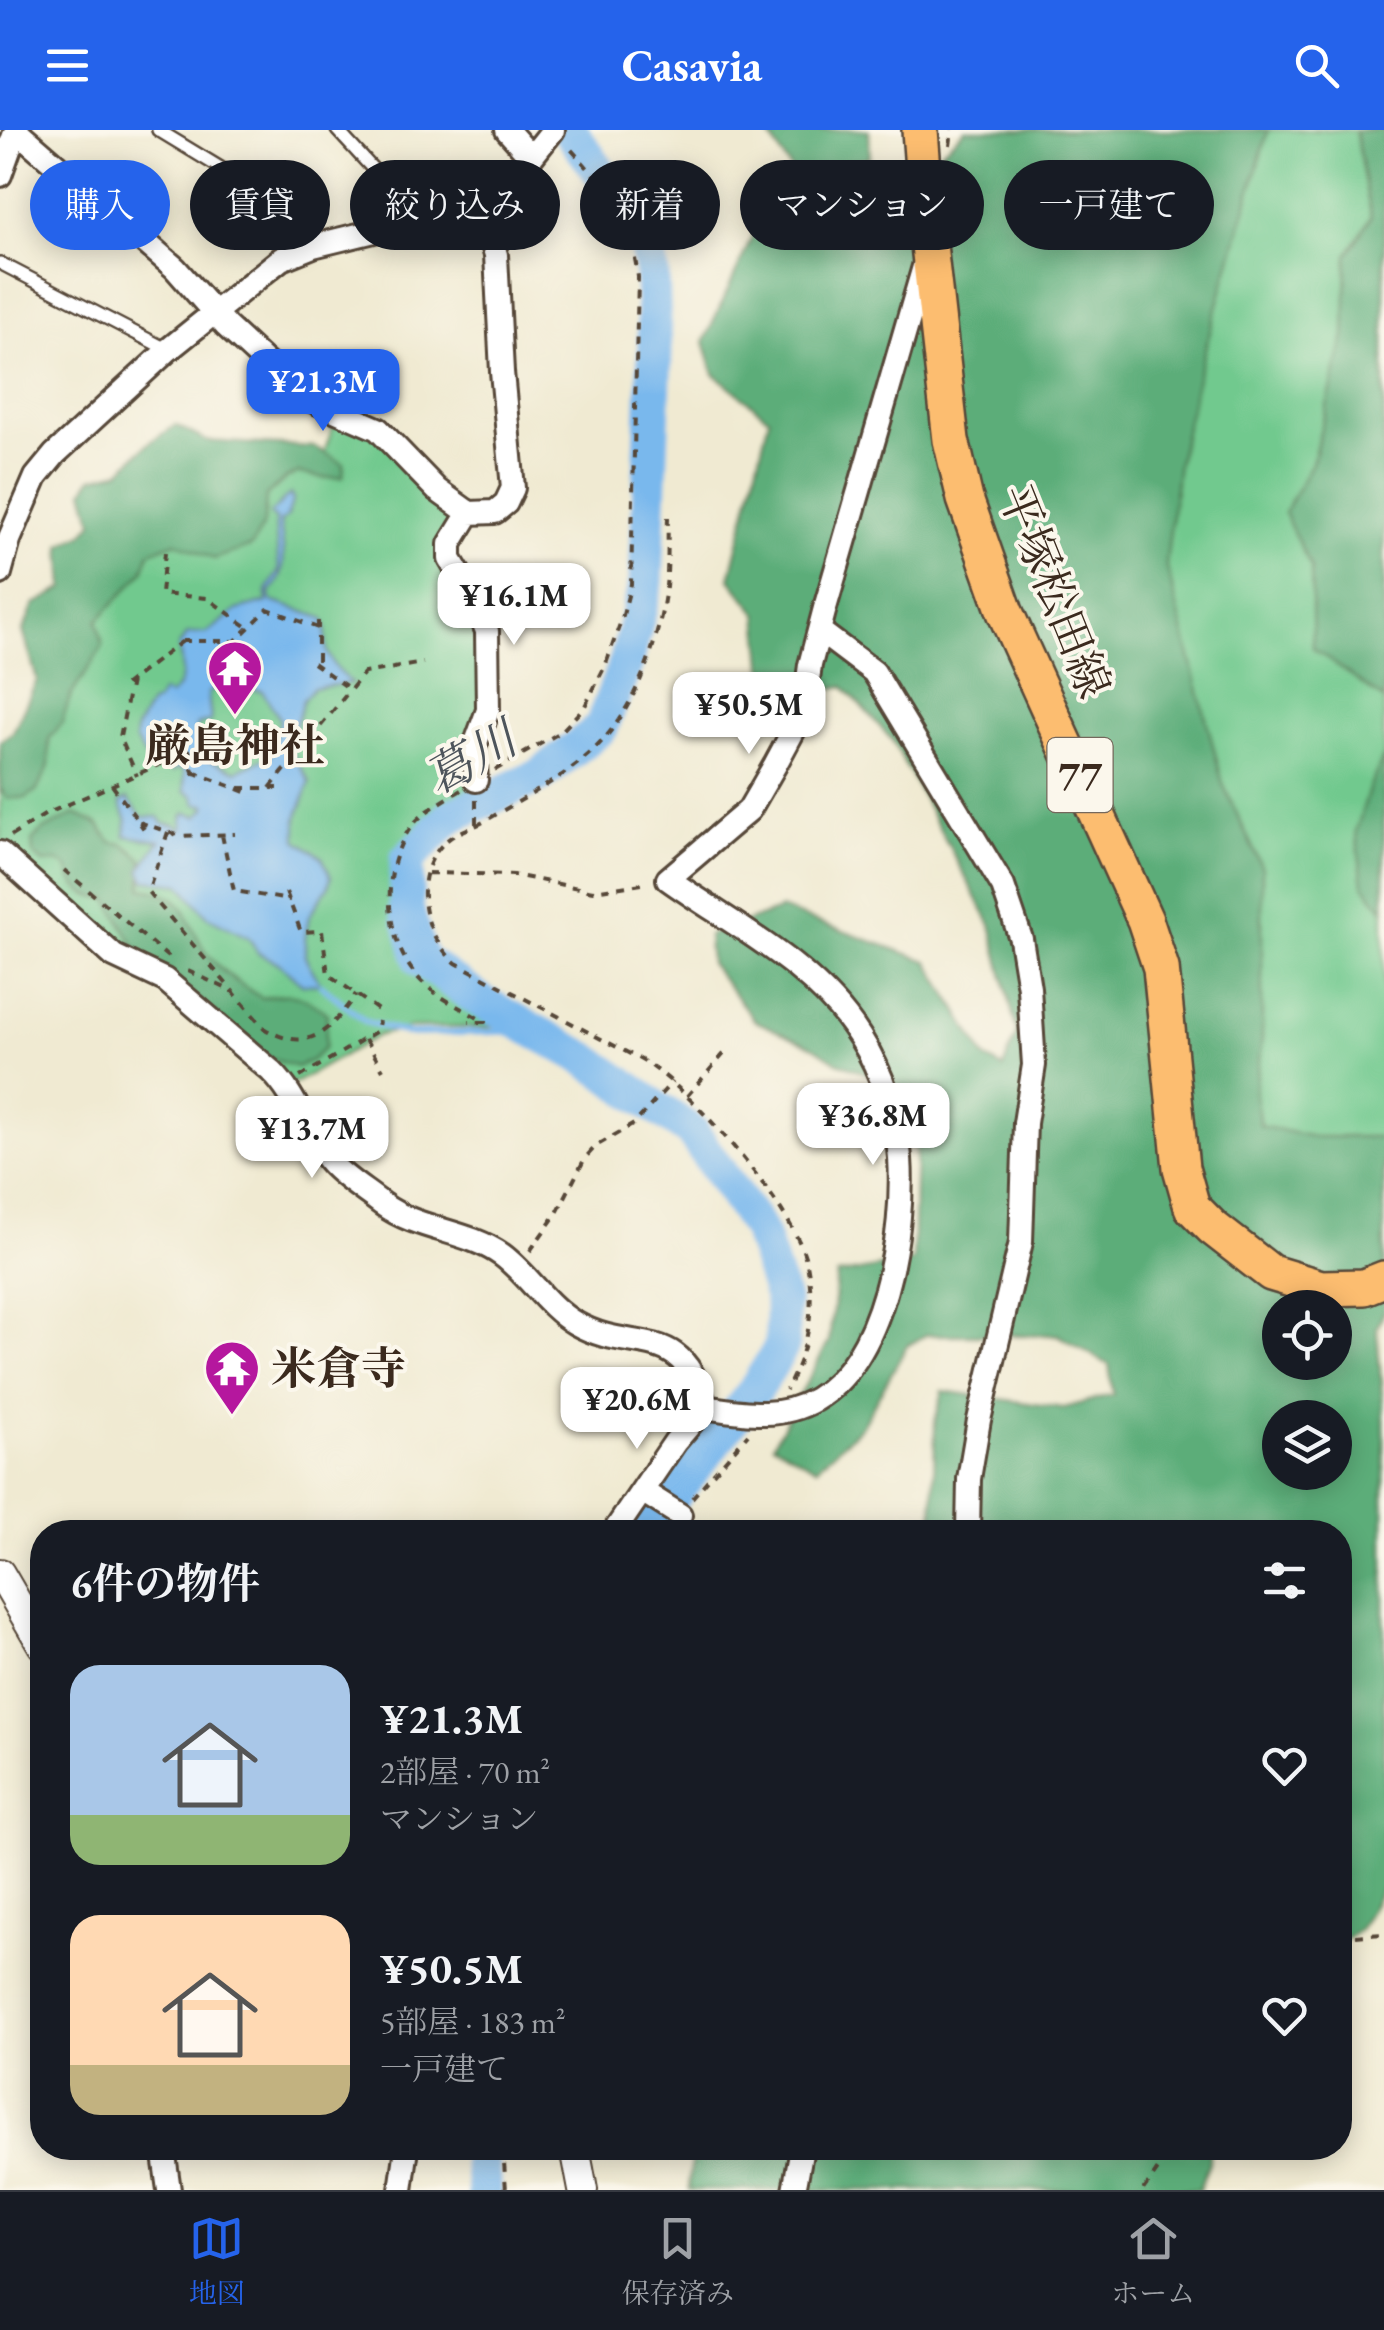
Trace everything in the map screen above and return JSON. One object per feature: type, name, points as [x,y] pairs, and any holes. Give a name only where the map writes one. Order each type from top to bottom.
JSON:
[{"type":"main road","name":"平塚松田線","points":[[920,130],[922,160]]},
{"type":"main road","name":"平塚松田線","points":[[930,250],[951,440],[964,499],[1005,612],[1145,920],[1161,968],[1181,1168],[1192,1206],[1213,1228],[1271,1273],[1321,1288],[1364,1287],[1384,1279]]},
{"type":"street","points":[[0,175],[16,130],[175,268],[226,326],[302,396],[378,428],[437,490],[469,513],[495,512],[506,503],[514,488],[495,250]]},
{"type":"street","points":[[507,130],[531,157]]},
{"type":"street","points":[[529,160],[552,130]]},
{"type":"street","points":[[0,573],[9,540],[36,477],[55,454],[168,350],[282,259],[303,250]]},
{"type":"street","points":[[622,1520],[675,1442],[712,1408],[764,1414],[814,1400],[834,1386],[866,1342],[893,1262],[900,1211],[900,1156],[882,1078],[861,1039],[832,998],[766,946],[668,879],[749,810],[804,711],[810,665],[833,577],[930,250]]},
{"type":"street","points":[[469,513],[450,544],[450,560],[474,599],[487,631],[488,710],[474,748],[476,780]]},
{"type":"street","points":[[821,632],[874,672],[1002,886],[1021,939],[1034,1065],[1025,1123],[1020,1242],[976,1435],[968,1520]]},
{"type":"street","points":[[6,844],[114,956],[165,980],[286,1085],[329,1162],[387,1208],[502,1256],[572,1322],[606,1334],[664,1346],[694,1374],[712,1408]]},
{"type":"street","points":[[642,1491],[682,1511]]},
{"type":"street","points":[[0,1572],[30,1624]]},
{"type":"street","points":[[165,2160],[169,2190]]},
{"type":"street","points":[[401,2190],[405,2160]]},
{"type":"street","points":[[577,2160],[583,2190]]},
{"type":"street","points":[[794,2190],[800,2160]]},
{"type":"lane","points":[[158,130],[207,160]]},
{"type":"lane","points":[[337,130],[365,160]]},
{"type":"lane","points":[[0,263],[168,350]]},
{"type":"path","points":[[469,1022],[485,1022],[430,989],[414,973],[396,936],[389,908],[396,858],[412,824],[476,780],[551,739],[585,706],[606,664],[630,584],[638,277],[634,247],[624,217],[604,184],[552,130]]},
{"type":"path","points":[[668,517],[664,604],[643,670],[620,718],[593,751],[488,819],[448,839],[435,854],[428,874],[424,909],[443,952],[456,963],[651,1066],[687,1096],[712,1119],[758,1179],[789,1224],[806,1260],[809,1331],[801,1361],[759,1421],[682,1511]]},
{"type":"path","points":[[166,552],[161,594],[207,598],[249,628]]},
{"type":"path","points":[[182,642],[234,643],[268,609],[318,628]]},
{"type":"path","points":[[318,621],[315,664],[350,690]]},
{"type":"path","points":[[125,685],[188,637]]},
{"type":"path","points":[[270,788],[364,672],[423,664]]},
{"type":"path","points":[[132,681],[120,737],[137,776]]},
{"type":"path","points":[[6,844],[46,814],[210,742]]},
{"type":"path","points":[[186,753],[197,782]]},
{"type":"path","points":[[193,772],[246,792]]},
{"type":"path","points":[[476,780],[476,826]]},
{"type":"path","points":[[112,785],[144,830]]},
{"type":"path","points":[[234,788],[278,788]]},
{"type":"path","points":[[138,822],[180,836],[235,834]]},
{"type":"path","points":[[168,832],[148,892],[265,1029],[292,1038],[321,1035],[356,994]]},
{"type":"path","points":[[222,834],[234,891],[290,900]]},
{"type":"path","points":[[64,870],[168,958]]},
{"type":"path","points":[[428,874],[514,875],[592,891],[668,879]]},
{"type":"path","points":[[286,892],[301,932],[322,932],[328,974],[382,1014]]},
{"type":"path","points":[[183,968],[237,994]]},
{"type":"path","points":[[286,1085],[377,1031],[379,1020]]},
{"type":"path","points":[[364,1039],[382,1070]]},
{"type":"path","points":[[687,1096],[729,1048]]},
{"type":"path","points":[[518,1270],[557,1213],[585,1158],[596,1146],[650,1110],[672,1083]]},
{"type":"path","points":[[1352,1935],[1384,1934]]},
{"type":"path","points":[[504,2160],[506,2190]]},
{"type":"path","points":[[1144,2190],[1165,2160]]},
{"type":"green space","points":[[766,130],[869,130],[870,157],[785,160]]},
{"type":"green space","points":[[965,130],[1268,130],[1198,374],[1178,463],[1166,564],[1223,784],[1262,868],[1262,1040],[1255,1092],[1260,1126],[1314,1137],[1384,1137],[1384,1309],[1377,1329],[1384,1420],[1384,1885],[1359,1930],[1352,1935],[1352,1520],[933,1520],[935,1421],[943,1391],[1064,1408],[1113,1394],[1109,1365],[1058,1335],[926,1335],[907,1346],[861,1427],[816,1468],[773,1444],[829,1341],[837,1275],[913,1261],[917,1094],[837,1062],[814,1047],[755,1021],[710,963],[708,935],[781,909],[928,961],[985,1058],[1003,1068],[1017,1032],[991,925],[892,740],[843,686],[783,701],[763,665],[758,614],[730,579],[769,418],[714,374],[704,342],[746,250],[984,250],[984,160],[931,160]]},
{"type":"green space","points":[[1193,130],[1384,130],[1384,1203],[1232,1133],[1142,447],[1174,250],[1214,250],[1214,160],[1188,160]]},
{"type":"green space","points":[[1355,130],[1384,130],[1384,700],[1313,648],[1311,568],[1284,513],[1312,463],[1345,336],[1347,255],[1371,217]]},
{"type":"green space","points":[[336,417],[378,432],[458,517],[446,543],[479,627],[483,706],[470,789],[431,816],[413,839],[403,860],[395,906],[405,951],[417,971],[434,988],[502,1027],[408,1028],[379,1035],[293,1084],[135,961],[9,849],[0,839],[0,761],[27,723],[75,589],[324,453]]},
{"type":"green space","points":[[176,425],[207,441],[315,447],[344,464],[343,477],[299,473],[286,478],[266,496],[264,524],[252,546],[214,559],[176,542],[150,552],[143,572],[97,621],[103,646],[70,697],[62,723],[49,739],[49,766],[37,790],[26,798],[7,798],[0,788],[0,741],[13,732],[37,680],[23,631],[34,605],[64,588],[61,545],[83,534],[93,522],[84,491],[92,478],[120,471],[149,443]]},
{"type":"green space","points":[[1384,756],[1384,910],[1363,884],[1356,831]]},
{"type":"green space","points":[[75,814],[98,824],[111,842],[124,844],[143,859],[142,888],[158,891],[178,902],[206,952],[231,978],[262,998],[298,996],[327,1014],[325,1047],[312,1060],[297,1067],[268,1058],[135,947],[108,899],[93,897],[82,890],[73,881],[68,867],[57,862],[43,863],[33,854],[32,841],[42,831]]},
{"type":"green space","points":[[691,2160],[1209,2160],[1199,2190],[689,2190]]},
{"type":"water","points":[[290,494],[293,499],[287,517],[280,522],[283,568],[270,592],[271,601],[323,618],[331,660],[352,683],[313,688],[303,700],[289,748],[310,782],[297,818],[297,840],[322,857],[331,877],[309,916],[305,939],[305,957],[321,985],[302,984],[277,962],[258,953],[249,938],[208,917],[180,884],[145,880],[140,870],[160,841],[125,836],[127,821],[120,802],[128,799],[142,817],[159,817],[163,823],[179,829],[186,813],[198,816],[206,808],[196,804],[194,796],[185,791],[184,770],[177,768],[172,772],[165,762],[149,764],[135,740],[136,729],[162,692],[169,696],[178,687],[182,667],[178,647],[188,634],[207,633],[237,610],[267,602],[267,590],[279,571],[275,520],[270,514]],"holes":[[[222,684],[262,691],[280,719],[271,755],[237,771],[208,759],[206,744],[197,735],[197,725],[211,721],[208,693]]]},
{"type":"waterway","name":"葛川","points":[[569,130],[643,230],[652,273],[655,351],[646,583],[627,660],[601,728],[541,775],[451,816],[407,860],[406,907],[421,960],[482,1002],[586,1059],[692,1132],[759,1230],[782,1300],[782,1346],[755,1390],[654,1520]]},
{"type":"waterway","points":[[321,985],[366,1022],[409,1034],[535,1031]]},
{"type":"waterway","name":"葛川","points":[[481,2160],[484,2190]]},
{"type":"place","name":"厳島神社","points":[[235,717]]},
{"type":"place","name":"米倉寺","points":[[232,1417]]}]
